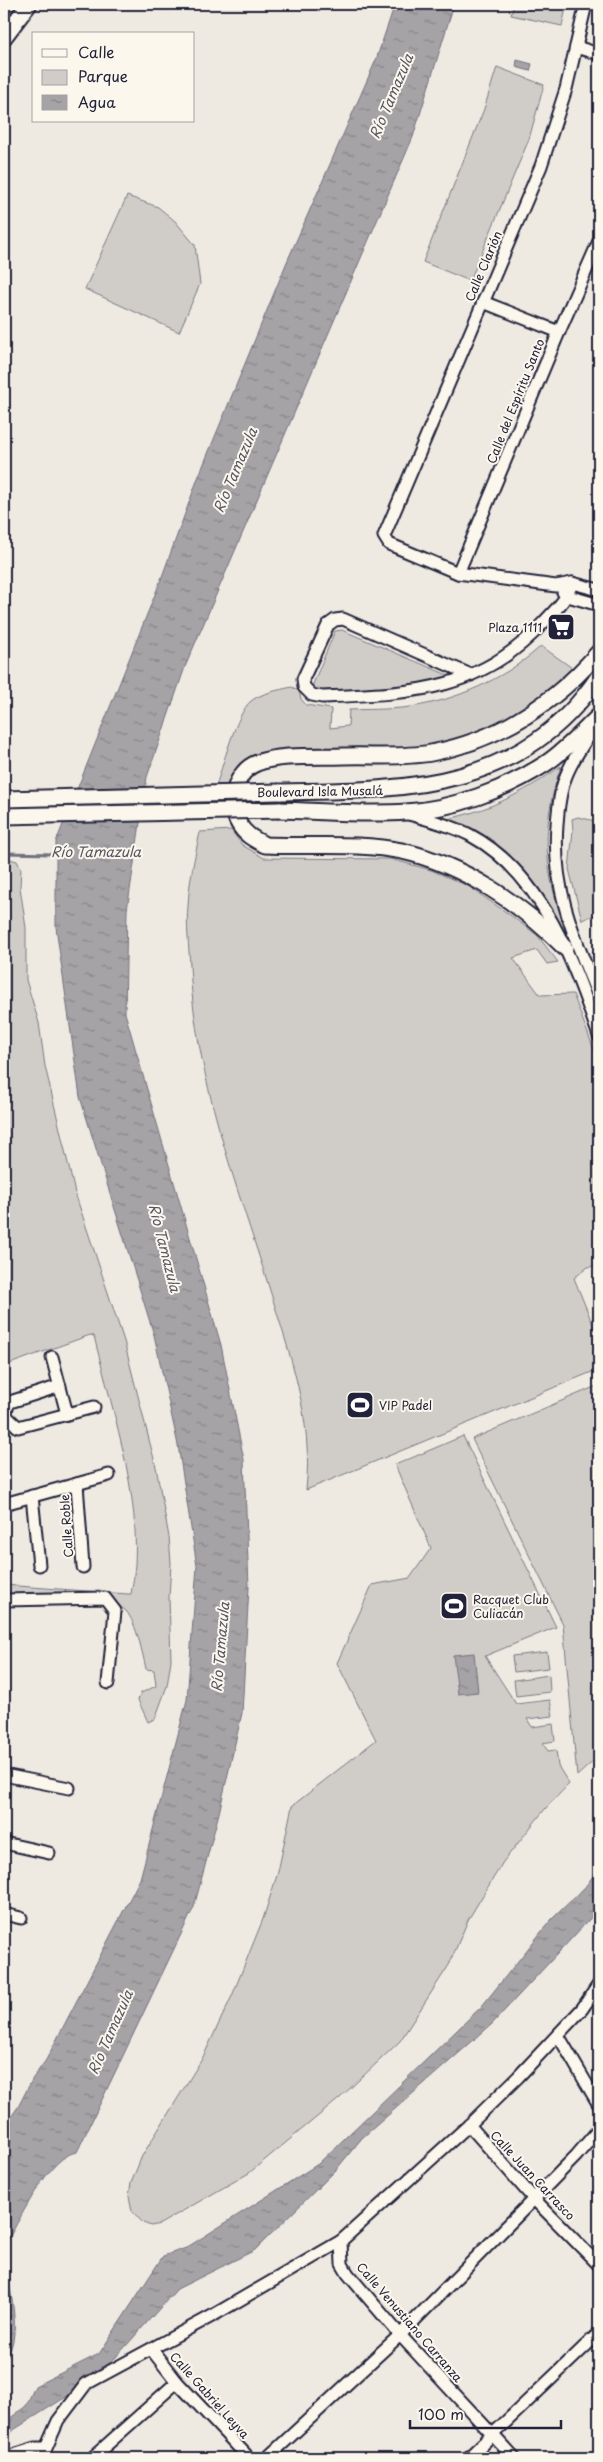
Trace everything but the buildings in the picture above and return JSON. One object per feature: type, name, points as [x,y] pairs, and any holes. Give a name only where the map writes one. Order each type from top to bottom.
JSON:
[{"type":"main road","points":[[4,37],[29,4]]},
{"type":"main road","points":[[564,948],[540,924],[491,889],[443,864],[410,853],[380,848],[265,845],[251,838],[239,824],[233,800],[241,777],[258,762],[283,758],[432,752],[496,732],[552,700],[580,674],[599,652]]},
{"type":"main road","name":"Boulevard Isla Musalá","points":[[4,799],[402,788],[441,781],[493,765],[518,752],[566,716],[599,676]]},
{"type":"main road","name":"Boulevard Isla Musalá","points":[[4,816],[280,810],[405,812],[443,807],[483,794],[518,779],[546,764],[599,717]]},
{"type":"street","name":"Calle Clarión","points":[[458,573],[389,544],[384,536],[541,166],[566,89],[586,4]]},
{"type":"street","points":[[576,47],[599,54]]},
{"type":"street","name":"Calle del Espíritu Santo","points":[[458,573],[558,332],[599,241]]},
{"type":"street","points":[[483,302],[558,332]]},
{"type":"street","points":[[458,573],[556,586],[572,583],[599,590]]},
{"type":"street","points":[[471,675],[343,619],[335,620],[328,625],[303,679],[304,688],[312,694],[322,697],[416,691],[471,675],[489,668],[520,647],[568,596],[572,583]]},
{"type":"street","points":[[556,586],[568,596],[599,605]]},
{"type":"street","points":[[599,717],[566,776],[558,814],[555,853],[557,877],[567,916],[599,998]]},
{"type":"street","points":[[405,812],[470,835],[498,853],[531,890],[545,911],[564,948],[599,1036]]},
{"type":"street","points":[[52,1357],[67,1414]]},
{"type":"street","points":[[60,1386],[10,1402],[6,1409],[5,1417],[18,1427],[94,1407]]},
{"type":"street","points":[[4,1504],[109,1475]]},
{"type":"street","name":"Calle Roble","points":[[77,1484],[83,1567]]},
{"type":"street","points":[[32,1496],[39,1565]]},
{"type":"street","points":[[4,1600],[105,1598],[114,1611],[108,1684]]},
{"type":"street","points":[[4,1777],[4,1775],[69,1788]]},
{"type":"street","points":[[4,1843],[49,1853]]},
{"type":"street","points":[[4,1914],[21,1918]]},
{"type":"street","points":[[4,2458],[36,2448],[45,2453],[58,2421],[86,2384],[152,2350],[341,2241],[468,2125],[558,2035],[582,2009],[599,1984]]},
{"type":"street","points":[[558,2035],[599,2105]]},
{"type":"street","name":"Calle Juan Carrasco","points":[[468,2125],[599,2266]]},
{"type":"street","points":[[267,2458],[400,2335],[599,2129]]},
{"type":"street","name":"Calle Venustiano Carranza","points":[[341,2241],[342,2264],[348,2274],[400,2335],[514,2458]]},
{"type":"street","points":[[468,2458],[599,2333]]},
{"type":"street","name":"Calle Gabriel Leyva","points":[[152,2350],[177,2382],[249,2458]]},
{"type":"street","points":[[92,2458],[177,2382]]},
{"type":"green space","points":[[514,4],[567,4],[562,26],[511,15]]},
{"type":"green space","points":[[497,67],[544,85],[529,139],[470,281],[423,262],[484,109]]},
{"type":"green space","points":[[127,196],[158,207],[175,221],[195,245],[200,284],[179,332],[85,289]]},
{"type":"green space","points":[[342,630],[457,679],[332,696],[311,689],[335,631]]},
{"type":"green space","points":[[541,646],[575,670],[553,694],[504,725],[424,750],[266,756],[230,790],[215,789],[240,717],[245,707],[260,696],[292,687],[299,691],[301,699],[306,705],[331,709],[330,728],[348,726],[349,710],[413,707],[454,696],[501,675],[529,657]]},
{"type":"green space","points":[[561,766],[548,823],[547,848],[555,896],[584,973],[551,914],[505,857],[435,821],[486,808],[517,794]]},
{"type":"green space","points":[[578,817],[599,822],[599,913],[582,920],[569,869],[573,830],[572,819]]},
{"type":"green space","points":[[231,830],[242,845],[264,858],[390,859],[431,870],[468,886],[537,935],[558,962],[547,964],[537,950],[513,958],[540,995],[573,994],[599,1063],[599,1265],[588,1267],[574,1278],[599,1340],[599,1369],[306,1490],[308,1464],[306,1438],[298,1387],[292,1362],[219,1129],[208,1088],[193,1007],[187,914],[191,878],[200,832]]},
{"type":"green space","points":[[10,859],[17,861],[21,869],[20,887],[26,928],[26,980],[39,1023],[45,1066],[75,1193],[124,1341],[156,1467],[169,1537],[171,1563],[169,1598],[171,1660],[167,1686],[155,1719],[148,1722],[138,1700],[141,1693],[156,1686],[154,1670],[146,1669],[136,1630],[126,1611],[117,1605],[87,1598],[32,1594],[5,1595],[4,1585],[131,1594],[135,1563],[132,1498],[119,1431],[94,1336],[90,1335],[4,1366],[4,862]]},
{"type":"green space","points":[[599,1385],[599,1756],[577,1776],[563,1624],[472,1439]]},
{"type":"green space","points":[[463,1436],[556,1627],[485,1656],[516,1704],[550,1700],[553,1716],[527,1719],[532,1727],[553,1724],[555,1741],[542,1743],[548,1751],[556,1750],[558,1766],[569,1784],[545,1809],[503,1862],[468,1920],[449,1965],[400,2041],[340,2098],[249,2173],[160,2224],[151,2226],[143,2223],[132,2211],[129,2196],[131,2183],[142,2156],[202,2059],[232,1996],[263,1919],[278,1872],[292,1806],[376,1740],[337,1663],[372,1585],[410,1578],[431,1548],[395,1465]]},
{"type":"green space","points":[[547,1652],[549,1668],[514,1672],[512,1656]]},
{"type":"green space","points":[[549,1675],[550,1692],[516,1696],[514,1680]]},
{"type":"water","name":"Río Tamazula","points":[[395,4],[454,4],[413,137],[185,667],[147,777],[127,910],[125,1013],[221,1345],[244,1460],[249,1587],[242,1713],[219,1813],[194,1907],[77,2152],[67,2156],[47,2175],[28,2203],[8,2240],[7,2255],[14,2333],[11,2348],[4,2362],[4,2127],[46,2060],[140,1879],[187,1700],[197,1566],[178,1445],[154,1335],[80,1097],[56,927],[56,842],[160,582],[198,478],[286,264],[376,60]]},
{"type":"water","points":[[517,60],[532,64],[530,71],[516,67]]},
{"type":"water","points":[[474,1653],[478,1692],[458,1694],[453,1655]]},
{"type":"water","points":[[599,1868],[599,1909],[492,2024],[362,2138],[335,2171],[255,2250],[177,2289],[116,2357],[85,2385],[4,2436],[4,2423],[26,2406],[35,2386],[99,2354],[163,2256],[186,2248],[318,2164],[482,2006],[550,1921],[585,1887]]},
{"type":"waterway","points":[[4,853],[55,854]]},
{"type":"place","name":"Plaza 1111","points":[[561,627]]},
{"type":"place","name":"VIP Padel","points":[[360,1405]]},
{"type":"place","name":"Racquet Club Culiacán","points":[[454,1606]]}]
